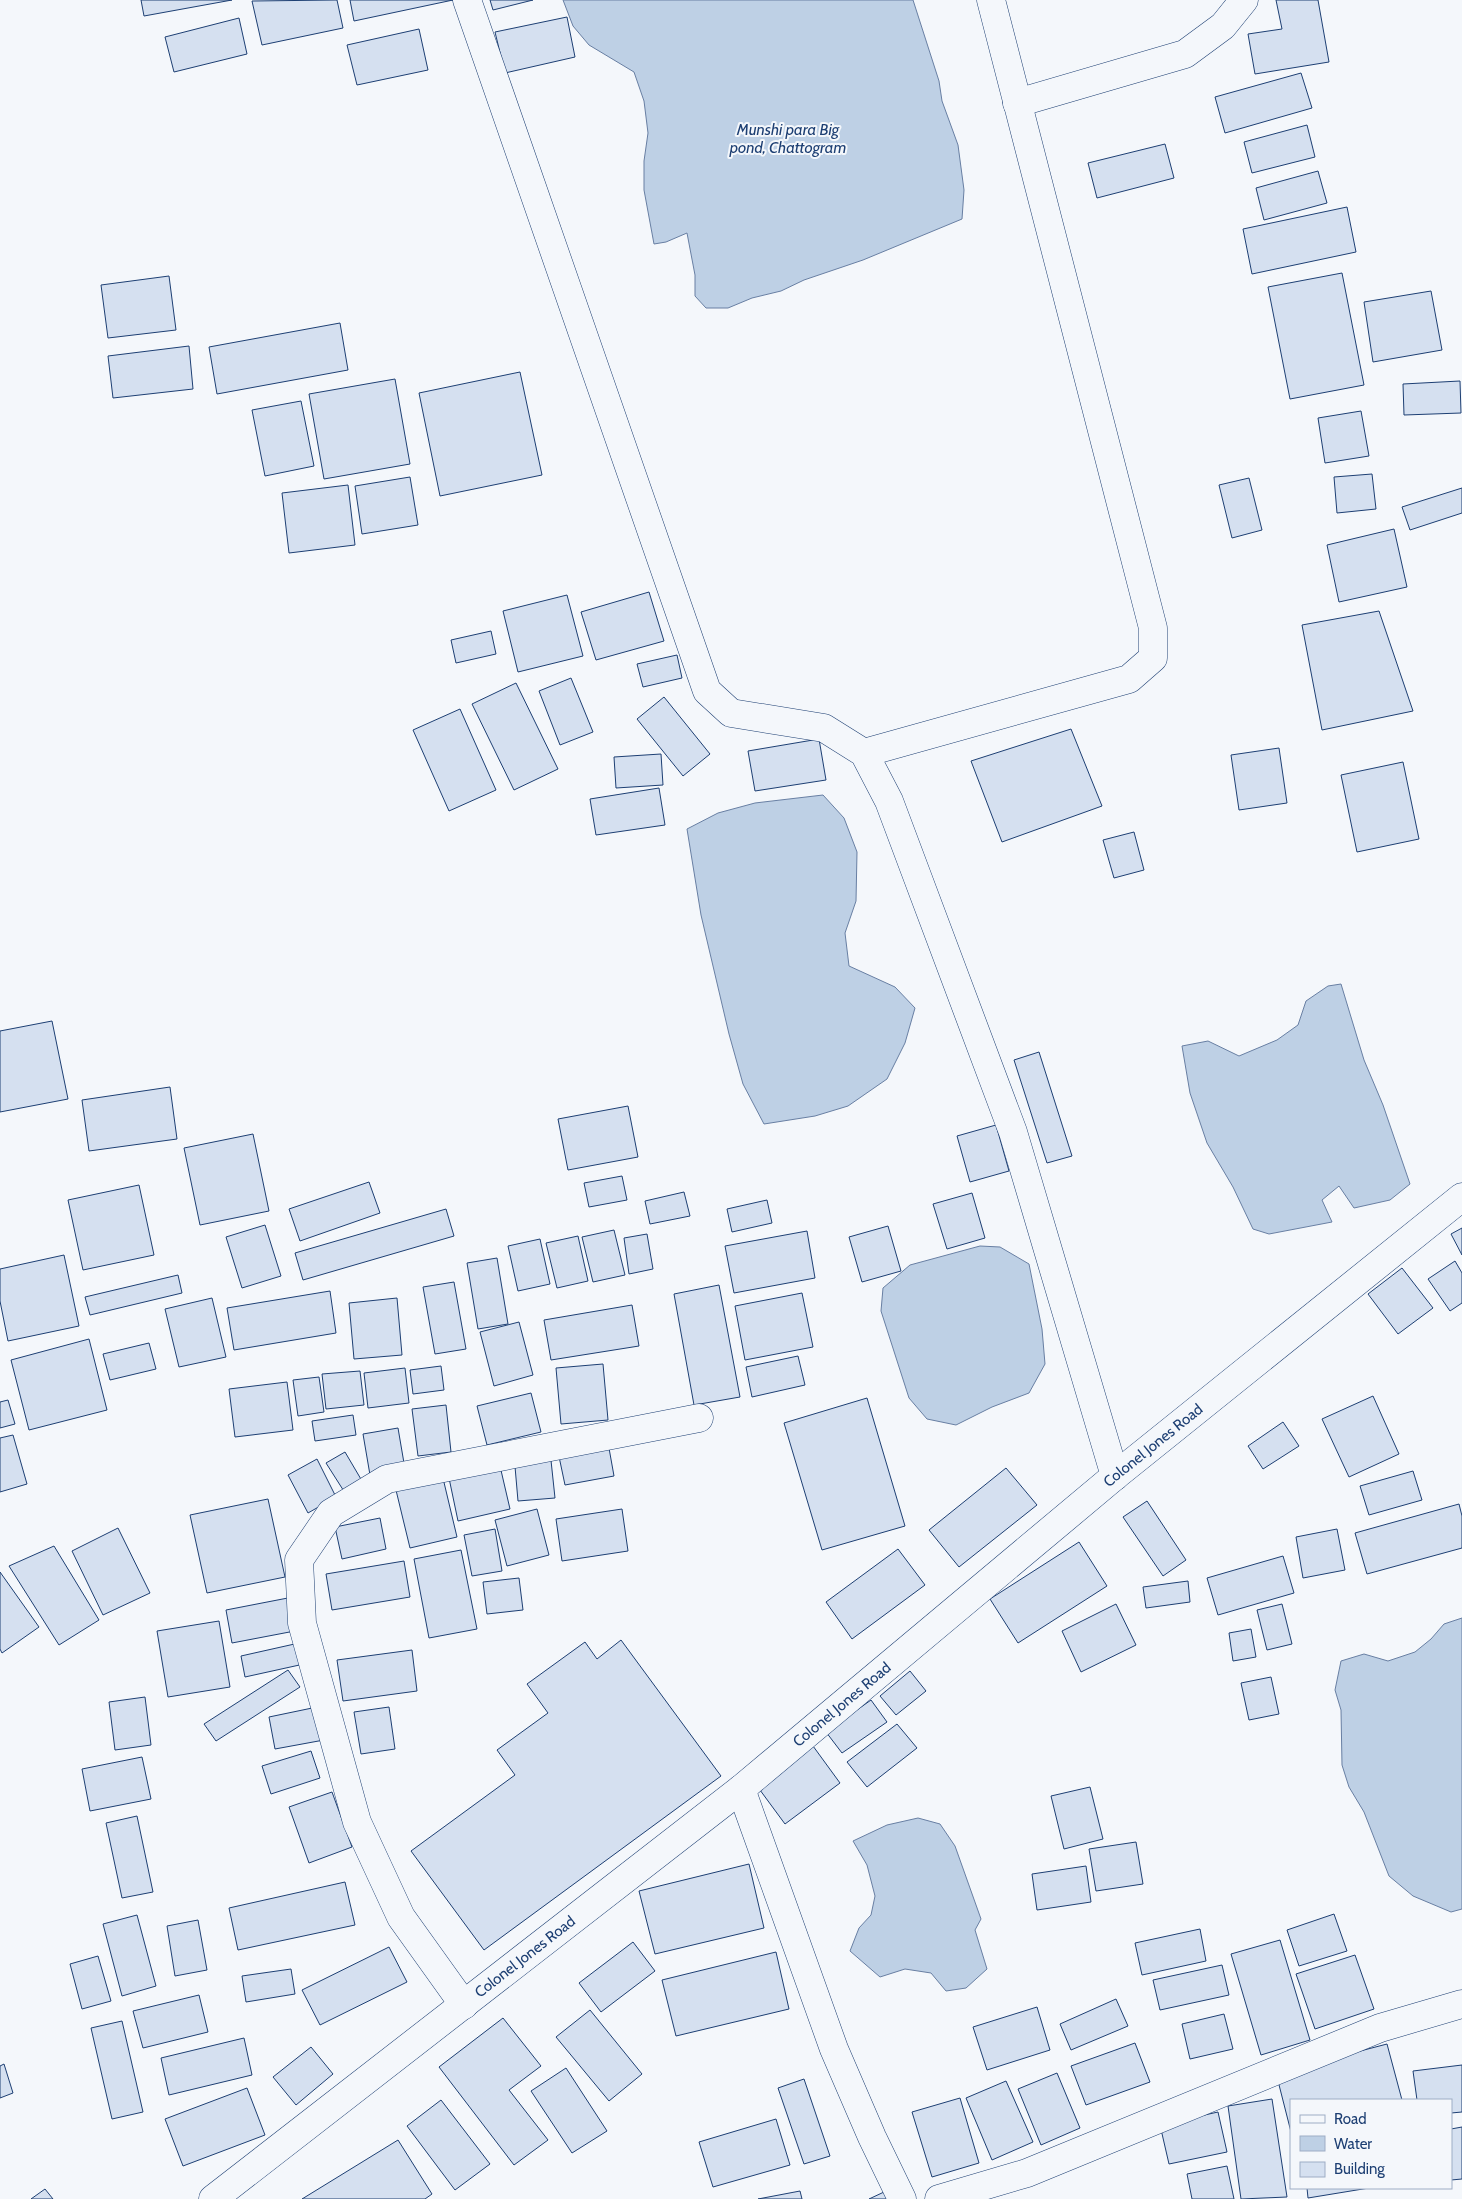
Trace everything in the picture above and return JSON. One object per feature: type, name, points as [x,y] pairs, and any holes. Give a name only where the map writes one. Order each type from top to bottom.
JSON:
[{"type":"street","points":[[467,0],[707,691],[731,713],[824,728],[864,753],[889,801],[1013,1132],[1115,1476]]},
{"type":"street","points":[[864,753],[1129,679],[1153,658],[1152,628],[991,0]]},
{"type":"street","points":[[1017,103],[1185,54],[1224,26],[1244,0]]},
{"type":"street","name":"Colonel Jones Road","points":[[213,2199],[742,1789],[1115,1476],[1462,1198]]},
{"type":"street","points":[[464,2004],[400,1917],[357,1822],[302,1623],[299,1560],[331,1514],[387,1479],[700,1418]]},
{"type":"street","points":[[742,1789],[834,2049],[872,2137],[902,2199]]},
{"type":"street","points":[[939,2199],[1027,2173],[1380,2028],[1462,2004]]},
{"type":"water","name":"Munshi para Big pond, Chattogram","points":[[563,0],[913,0],[939,81],[942,101],[958,145],[964,190],[962,219],[863,260],[804,280],[781,291],[752,298],[728,308],[706,308],[695,296],[695,275],[687,233],[666,242],[654,244],[644,190],[644,161],[648,133],[644,101],[634,72],[589,45],[573,26]]},
{"type":"water","points":[[823,795],[844,818],[857,852],[856,901],[845,933],[849,966],[895,987],[915,1008],[905,1043],[887,1079],[848,1106],[815,1116],[764,1124],[743,1084],[729,1034],[701,915],[687,829],[718,813],[755,803]]},
{"type":"water","points":[[1341,984],[1364,1060],[1383,1105],[1410,1184],[1390,1200],[1354,1208],[1339,1186],[1322,1200],[1332,1222],[1269,1234],[1253,1229],[1233,1187],[1207,1143],[1190,1093],[1182,1046],[1208,1041],[1239,1056],[1277,1040],[1298,1025],[1306,1001],[1328,986]]},
{"type":"water","points":[[980,1246],[1000,1247],[1029,1264],[1042,1329],[1045,1364],[1029,1393],[992,1407],[956,1425],[927,1419],[909,1398],[881,1311],[883,1288],[910,1265]]},
{"type":"water","points":[[1462,1618],[1462,1909],[1451,1912],[1413,1896],[1389,1876],[1364,1812],[1349,1787],[1342,1765],[1341,1710],[1335,1690],[1341,1661],[1364,1654],[1388,1661],[1415,1652],[1431,1639],[1444,1624]]},
{"type":"water","points":[[918,1818],[940,1824],[955,1846],[981,1919],[975,1930],[987,1969],[966,1988],[946,1991],[931,1973],[905,1969],[880,1977],[850,1951],[859,1928],[871,1915],[875,1896],[867,1865],[853,1841],[887,1825]]},
{"type":"building","points":[[141,0],[232,0],[144,16]]},
{"type":"building","points":[[337,0],[343,28],[262,45],[252,1]]},
{"type":"building","points":[[350,0],[453,0],[354,21]]},
{"type":"building","points":[[490,0],[533,0],[493,10]]},
{"type":"building","points":[[1276,0],[1318,0],[1329,62],[1255,74],[1248,34],[1282,29]]},
{"type":"building","points":[[567,17],[575,57],[505,73],[495,32]]},
{"type":"building","points":[[239,18],[247,54],[174,72],[165,37]]},
{"type":"building","points":[[419,29],[428,70],[357,85],[347,45]]},
{"type":"building","points":[[1301,73],[1312,108],[1225,133],[1215,97]]},
{"type":"building","points":[[1307,125],[1315,157],[1252,173],[1244,142]]},
{"type":"building","points":[[1165,144],[1174,178],[1097,198],[1088,163]]},
{"type":"building","points":[[1318,171],[1327,203],[1264,220],[1256,188]]},
{"type":"building","points":[[1347,207],[1356,252],[1252,274],[1243,229]]},
{"type":"building","points":[[1342,273],[1364,385],[1290,399],[1268,287]]},
{"type":"building","points":[[169,276],[176,330],[108,338],[101,285]]},
{"type":"building","points":[[1431,291],[1442,350],[1373,362],[1364,302]]},
{"type":"building","points":[[340,323],[348,370],[217,394],[209,347]]},
{"type":"building","points":[[189,346],[193,389],[113,398],[108,356]]},
{"type":"building","points":[[520,372],[542,475],[440,496],[419,393]]},
{"type":"building","points":[[395,379],[410,464],[324,479],[309,394]]},
{"type":"building","points":[[1460,381],[1461,413],[1404,415],[1403,384]]},
{"type":"building","points":[[301,401],[314,466],[265,476],[252,410]]},
{"type":"building","points":[[1361,411],[1369,456],[1325,463],[1318,418]]},
{"type":"building","points":[[1372,474],[1376,509],[1337,513],[1334,477]]},
{"type":"building","points":[[410,477],[418,525],[362,534],[355,486]]},
{"type":"building","points":[[1249,478],[1262,530],[1232,538],[1219,485]]},
{"type":"building","points":[[348,485],[355,545],[289,553],[282,493]]},
{"type":"building","points":[[1462,488],[1462,513],[1410,530],[1402,507]]},
{"type":"building","points":[[1394,529],[1407,587],[1339,602],[1327,545]]},
{"type":"building","points":[[649,592],[664,641],[596,660],[581,612]]},
{"type":"building","points":[[567,595],[583,656],[518,672],[503,611]]},
{"type":"building","points":[[1379,611],[1413,711],[1322,730],[1302,625]]},
{"type":"building","points":[[491,631],[496,654],[456,663],[451,640]]},
{"type":"building","points":[[677,655],[682,678],[643,687],[637,664]]},
{"type":"building","points":[[571,678],[593,732],[560,745],[539,691]]},
{"type":"building","points":[[516,683],[558,769],[514,790],[472,704]]},
{"type":"building","points":[[664,697],[710,754],[683,776],[637,719]]},
{"type":"building","points":[[460,709],[496,790],[449,811],[413,730]]},
{"type":"building","points":[[1071,729],[1102,806],[1002,842],[971,761]]},
{"type":"building","points":[[819,739],[826,780],[755,791],[748,751]]},
{"type":"building","points":[[1279,748],[1287,803],[1239,810],[1231,755]]},
{"type":"building","points":[[661,754],[663,785],[616,788],[614,757]]},
{"type":"building","points":[[1403,762],[1419,839],[1357,852],[1341,775]]},
{"type":"building","points":[[659,788],[665,825],[596,835],[590,799]]},
{"type":"building","points":[[1134,832],[1144,870],[1114,878],[1103,840]]},
{"type":"building","points":[[52,1021],[68,1099],[0,1112],[0,1031]]},
{"type":"building","points":[[1039,1052],[1072,1156],[1047,1163],[1014,1060]]},
{"type":"building","points":[[170,1087],[177,1139],[89,1151],[82,1100]]},
{"type":"building","points":[[628,1106],[638,1157],[568,1170],[558,1119]]},
{"type":"building","points":[[996,1125],[1009,1171],[970,1182],[957,1136]]},
{"type":"building","points":[[253,1134],[269,1211],[200,1225],[184,1148]]},
{"type":"building","points":[[622,1176],[627,1200],[589,1207],[584,1183]]},
{"type":"building","points":[[369,1182],[380,1213],[300,1241],[289,1209]]},
{"type":"building","points":[[139,1185],[154,1255],[83,1270],[68,1200]]},
{"type":"building","points":[[684,1192],[690,1216],[650,1224],[645,1201]]},
{"type":"building","points":[[972,1193],[985,1238],[947,1249],[933,1204]]},
{"type":"building","points":[[767,1200],[772,1223],[732,1232],[727,1209]]},
{"type":"building","points":[[446,1209],[454,1236],[303,1280],[295,1253]]},
{"type":"building","points":[[265,1225],[281,1276],[242,1288],[226,1237]]},
{"type":"building","points":[[888,1226],[901,1271],[862,1282],[849,1237]]},
{"type":"building","points":[[1462,1228],[1462,1255],[1451,1234]]},
{"type":"building","points":[[614,1230],[625,1275],[593,1282],[582,1237]]},
{"type":"building","points":[[807,1231],[815,1278],[734,1293],[725,1246]]},
{"type":"building","points":[[647,1234],[653,1269],[629,1274],[624,1238]]},
{"type":"building","points":[[578,1236],[588,1281],[557,1288],[546,1243]]},
{"type":"building","points":[[540,1239],[550,1284],[518,1291],[508,1246]]},
{"type":"building","points":[[64,1255],[79,1326],[8,1341],[0,1301],[0,1269]]},
{"type":"building","points":[[497,1258],[508,1324],[478,1329],[467,1263]]},
{"type":"building","points":[[1455,1261],[1462,1273],[1462,1303],[1450,1311],[1428,1279]]},
{"type":"building","points":[[1402,1268],[1433,1308],[1398,1334],[1368,1294]]},
{"type":"building","points":[[178,1275],[182,1293],[90,1315],[85,1297]]},
{"type":"building","points":[[454,1282],[466,1349],[435,1354],[423,1287]]},
{"type":"building","points":[[719,1285],[740,1397],[694,1405],[674,1294]]},
{"type":"building","points":[[330,1291],[336,1333],[234,1350],[227,1308]]},
{"type":"building","points":[[802,1293],[813,1347],[745,1360],[735,1306]]},
{"type":"building","points":[[212,1298],[226,1357],[179,1367],[165,1309]]},
{"type":"building","points":[[397,1298],[402,1355],[354,1359],[349,1303]]},
{"type":"building","points":[[632,1305],[639,1346],[551,1360],[544,1320]]},
{"type":"building","points":[[519,1322],[533,1375],[494,1386],[480,1332]]},
{"type":"building","points":[[89,1339],[107,1410],[29,1430],[11,1360]]},
{"type":"building","points":[[149,1343],[156,1369],[110,1380],[103,1354]]},
{"type":"building","points":[[798,1356],[805,1385],[752,1397],[746,1367]]},
{"type":"building","points":[[603,1364],[608,1420],[561,1424],[556,1368]]},
{"type":"building","points":[[441,1366],[444,1390],[413,1394],[410,1370]]},
{"type":"building","points":[[405,1368],[409,1403],[368,1408],[364,1373]]},
{"type":"building","points":[[360,1371],[364,1405],[326,1409],[322,1374]]},
{"type":"building","points":[[319,1377],[324,1412],[298,1416],[293,1380]]},
{"type":"building","points":[[287,1382],[293,1430],[235,1437],[229,1389]]},
{"type":"building","points":[[531,1393],[541,1432],[487,1445],[477,1406]]},
{"type":"building","points":[[1373,1396],[1399,1454],[1349,1477],[1322,1419]]},
{"type":"building","points":[[867,1398],[905,1526],[822,1550],[784,1423]]},
{"type":"building","points":[[8,1400],[15,1424],[0,1428],[0,1402]]},
{"type":"building","points":[[446,1405],[451,1452],[418,1456],[412,1409]]},
{"type":"building","points":[[353,1415],[356,1435],[315,1441],[312,1421]]},
{"type":"building","points":[[1283,1422],[1299,1446],[1263,1469],[1248,1446]]},
{"type":"building","points":[[398,1428],[405,1469],[370,1475],[363,1434]]},
{"type":"building","points":[[13,1435],[27,1484],[0,1492],[0,1438]]},
{"type":"building","points":[[607,1437],[614,1476],[565,1485],[557,1447]]},
{"type":"building","points":[[550,1451],[555,1498],[518,1501],[514,1455]]},
{"type":"building","points":[[345,1452],[365,1486],[347,1496],[326,1463]]},
{"type":"building","points":[[317,1459],[336,1497],[308,1513],[288,1475]]},
{"type":"building","points":[[500,1466],[510,1509],[458,1521],[449,1478]]},
{"type":"building","points":[[1006,1468],[1037,1505],[959,1567],[929,1530]]},
{"type":"building","points":[[1413,1471],[1422,1500],[1369,1515],[1360,1486]]},
{"type":"building","points":[[442,1474],[457,1537],[410,1548],[395,1486]]},
{"type":"building","points":[[268,1499],[285,1577],[207,1593],[190,1515]]},
{"type":"building","points":[[1147,1501],[1186,1560],[1163,1576],[1123,1517]]},
{"type":"building","points":[[1459,1504],[1462,1516],[1462,1548],[1367,1574],[1355,1533]]},
{"type":"building","points":[[537,1509],[549,1555],[507,1566],[495,1520]]},
{"type":"building","points":[[622,1509],[628,1551],[562,1561],[556,1519]]},
{"type":"building","points":[[380,1518],[386,1549],[342,1559],[335,1527]]},
{"type":"building","points":[[118,1528],[150,1593],[103,1615],[72,1551]]},
{"type":"building","points":[[495,1529],[502,1571],[472,1576],[464,1535]]},
{"type":"building","points":[[1337,1529],[1345,1570],[1303,1578],[1296,1537]]},
{"type":"building","points":[[1079,1542],[1107,1586],[1018,1643],[990,1599]]},
{"type":"building","points":[[54,1546],[99,1620],[59,1645],[9,1566]]},
{"type":"building","points":[[898,1549],[925,1585],[852,1639],[826,1602]]},
{"type":"building","points":[[461,1550],[477,1629],[429,1638],[414,1559]]},
{"type":"building","points":[[1283,1556],[1294,1593],[1218,1615],[1207,1578]]},
{"type":"building","points":[[404,1561],[410,1597],[332,1610],[326,1574]]},
{"type":"building","points":[[0,1572],[39,1627],[2,1653],[0,1649]]},
{"type":"building","points":[[519,1578],[523,1610],[487,1614],[483,1582]]},
{"type":"building","points":[[1188,1581],[1190,1602],[1146,1608],[1143,1587]]},
{"type":"building","points":[[293,1597],[300,1630],[232,1643],[226,1610]]},
{"type":"building","points":[[1116,1604],[1136,1645],[1081,1672],[1062,1631]]},
{"type":"building","points":[[1282,1604],[1292,1644],[1267,1650],[1257,1610]]},
{"type":"building","points":[[219,1621],[230,1687],[168,1697],[157,1631]]},
{"type":"building","points":[[1251,1629],[1256,1657],[1233,1661],[1229,1633]]},
{"type":"building","points":[[621,1640],[721,1776],[484,1950],[411,1851],[515,1775],[497,1750],[548,1713],[527,1684],[585,1642],[597,1659]]},
{"type":"building","points":[[299,1643],[304,1664],[245,1677],[241,1656]]},
{"type":"building","points":[[412,1650],[417,1691],[343,1701],[337,1660]]},
{"type":"building","points":[[288,1670],[300,1687],[216,1741],[204,1724]]},
{"type":"building","points":[[910,1671],[926,1691],[896,1715],[880,1696]]},
{"type":"building","points":[[1271,1677],[1279,1714],[1249,1720],[1241,1683]]},
{"type":"building","points":[[145,1697],[151,1745],[115,1750],[109,1702]]},
{"type":"building","points":[[871,1700],[887,1722],[842,1753],[826,1732]]},
{"type":"building","points":[[317,1707],[324,1740],[275,1749],[269,1717]]},
{"type":"building","points":[[389,1707],[395,1749],[361,1754],[354,1712]]},
{"type":"building","points":[[897,1724],[917,1748],[867,1787],[847,1762]]},
{"type":"building","points":[[813,1746],[840,1783],[785,1824],[757,1786]]},
{"type":"building","points":[[311,1751],[320,1778],[271,1794],[262,1766]]},
{"type":"building","points":[[142,1757],[151,1799],[90,1811],[82,1769]]},
{"type":"building","points":[[1090,1787],[1103,1839],[1064,1849],[1051,1796]]},
{"type":"building","points":[[332,1792],[352,1847],[309,1863],[289,1807]]},
{"type":"building","points":[[137,1816],[153,1892],[122,1898],[106,1823]]},
{"type":"building","points":[[1136,1842],[1143,1884],[1096,1891],[1089,1849]]},
{"type":"building","points":[[749,1864],[764,1928],[655,1954],[639,1891]]},
{"type":"building","points":[[1086,1866],[1091,1902],[1037,1910],[1032,1874]]},
{"type":"building","points":[[345,1882],[355,1925],[238,1950],[229,1908]]},
{"type":"building","points":[[1334,1914],[1347,1951],[1299,1966],[1287,1930]]},
{"type":"building","points":[[137,1915],[156,1986],[122,1996],[103,1924]]},
{"type":"building","points":[[198,1920],[207,1970],[175,1976],[167,1926]]},
{"type":"building","points":[[1200,1929],[1206,1961],[1142,1975],[1135,1943]]},
{"type":"building","points":[[1280,1940],[1310,2040],[1261,2055],[1231,1954]]},
{"type":"building","points":[[633,1942],[655,1971],[601,2012],[579,1983]]},
{"type":"building","points":[[389,1947],[407,1982],[320,2025],[302,1990]]},
{"type":"building","points":[[776,1952],[789,2009],[676,2036],[662,1980]]},
{"type":"building","points":[[1355,1955],[1374,2009],[1315,2029],[1296,1974]]},
{"type":"building","points":[[98,1956],[111,2001],[82,2009],[70,1964]]},
{"type":"building","points":[[1222,1965],[1229,1995],[1160,2010],[1153,1980]]},
{"type":"building","points":[[291,1969],[295,1994],[246,2002],[242,1976]]},
{"type":"building","points":[[199,1995],[208,2032],[143,2048],[133,2011]]},
{"type":"building","points":[[1116,1999],[1128,2026],[1071,2050],[1060,2024]]},
{"type":"building","points":[[1037,2007],[1050,2050],[987,2070],[973,2027]]},
{"type":"building","points":[[590,2010],[642,2074],[609,2101],[556,2037]]},
{"type":"building","points":[[1224,2014],[1233,2049],[1190,2059],[1182,2024]]},
{"type":"building","points":[[503,2018],[541,2066],[509,2090],[548,2140],[514,2165],[439,2067]]},
{"type":"building","points":[[122,2021],[143,2112],[112,2119],[91,2028]]},
{"type":"building","points":[[244,2038],[252,2075],[169,2095],[161,2058]]},
{"type":"building","points":[[1135,2043],[1150,2082],[1086,2105],[1071,2066]]},
{"type":"building","points":[[1387,2044],[1402,2099],[1290,2099],[1290,2128],[1276,2073]]},
{"type":"building","points":[[311,2047],[333,2074],[296,2105],[273,2077]]},
{"type":"building","points":[[4,2064],[13,2093],[0,2098],[0,2066]]},
{"type":"building","points":[[1462,2065],[1462,2112],[1452,2113],[1452,2099],[1417,2099],[1413,2071]]},
{"type":"building","points":[[566,2068],[607,2131],[572,2153],[531,2091]]},
{"type":"building","points":[[1057,2073],[1080,2128],[1041,2145],[1018,2089]]},
{"type":"building","points":[[804,2079],[830,2156],[804,2164],[778,2088]]},
{"type":"building","points":[[1006,2081],[1033,2142],[992,2160],[966,2098]]},
{"type":"building","points":[[247,2088],[265,2135],[183,2166],[165,2119]]},
{"type":"building","points":[[960,2098],[979,2163],[932,2177],[912,2112]]},
{"type":"building","points":[[1272,2099],[1287,2197],[1241,2199],[1228,2106]]},
{"type":"building","points":[[441,2100],[490,2164],[455,2190],[407,2126]]},
{"type":"building","points":[[1218,2112],[1227,2152],[1169,2164],[1160,2125]]},
{"type":"building","points":[[776,2119],[790,2165],[713,2187],[699,2142]]},
{"type":"building","points":[[1462,2127],[1462,2179],[1452,2180],[1452,2129]]},
{"type":"building","points":[[398,2140],[432,2194],[425,2199],[302,2199]]},
{"type":"building","points":[[1227,2166],[1234,2199],[1192,2199],[1187,2174]]},
{"type":"building","points":[[45,2189],[53,2199],[31,2199]]},
{"type":"building","points":[[1307,2189],[1363,2189],[1308,2198]]},
{"type":"building","points":[[800,2191],[802,2199],[758,2199]]},
{"type":"building","points":[[884,2192],[887,2199],[869,2199]]}]
